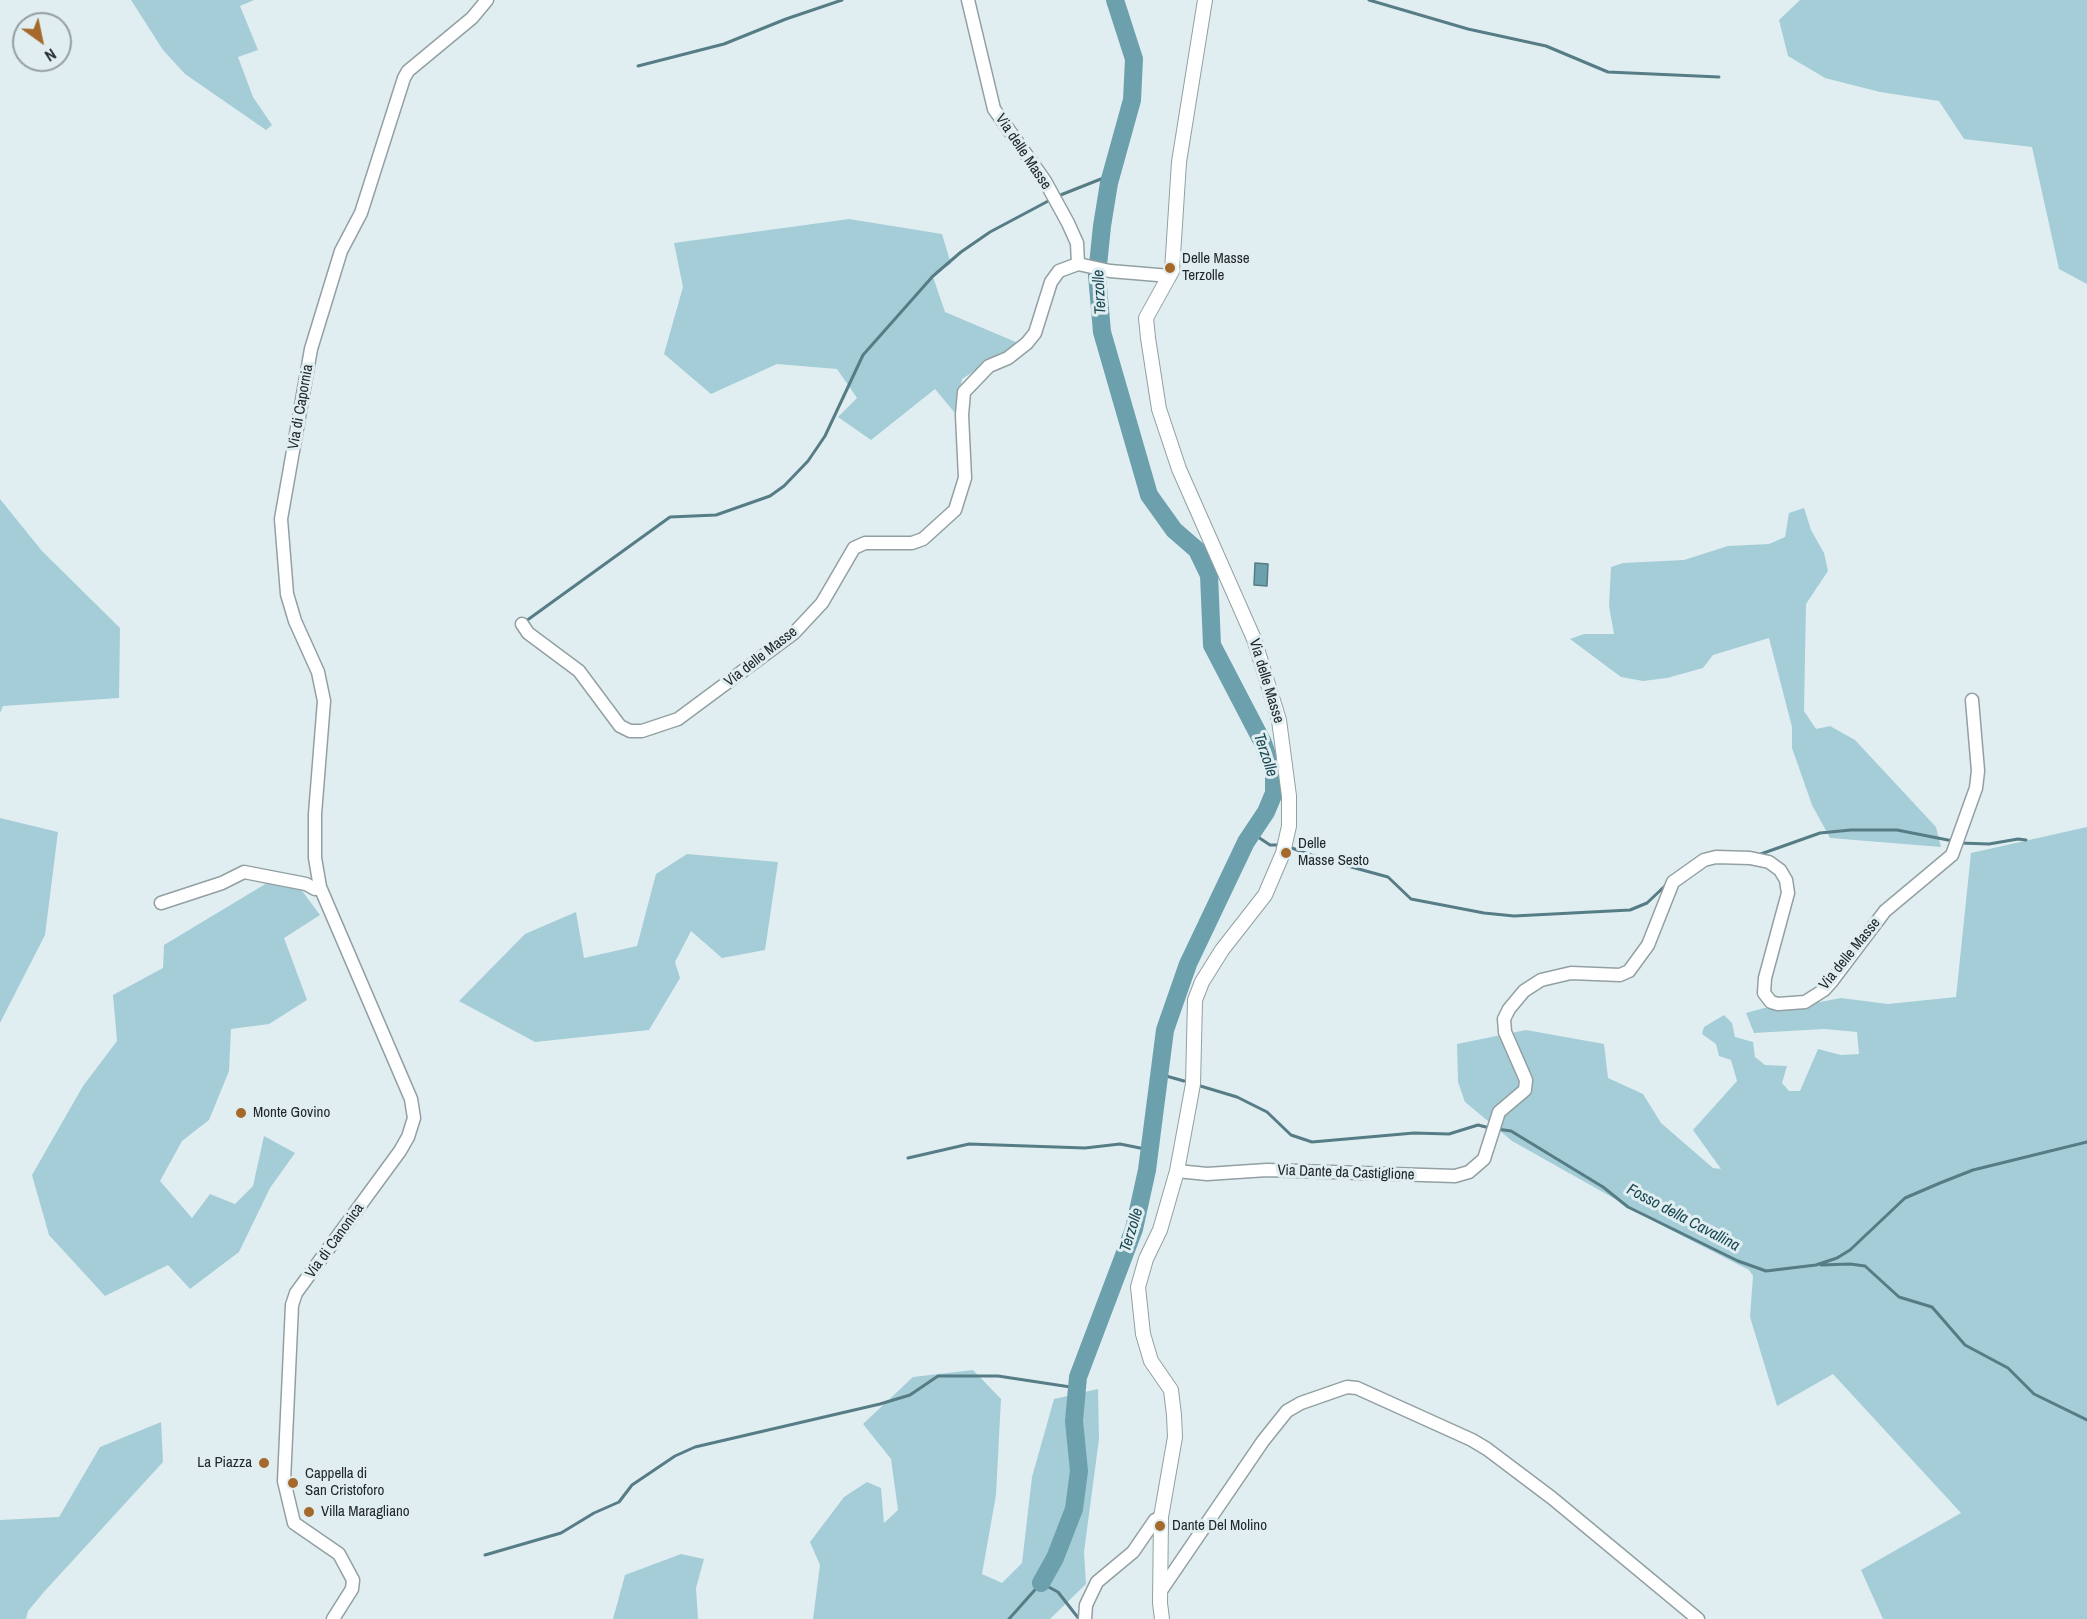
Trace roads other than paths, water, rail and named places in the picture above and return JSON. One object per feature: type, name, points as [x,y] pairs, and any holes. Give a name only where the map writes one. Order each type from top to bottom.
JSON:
[{"type":"street","name":"Via di Capornia","points":[[315,858],[315,814],[324,701],[318,672],[295,621],[287,594],[281,519],[311,349],[341,251],[361,213],[404,78],[408,71],[472,18],[487,0]]},
{"type":"street","name":"Via delle Masse","points":[[522,624],[528,633],[579,671],[620,726],[630,731],[642,731],[678,719],[794,633],[822,603],[854,548],[875,542],[912,543],[933,534],[955,510],[965,478],[962,415],[964,392],[989,366],[1008,358],[1027,343],[1035,333],[1054,276],[1066,267],[1079,264],[1077,243],[1045,181],[994,109],[968,0]]},
{"type":"street","name":"Via delle Masse","points":[[1177,1171],[1193,1084],[1195,1000],[1202,981],[1222,950],[1265,895],[1286,844],[1289,795],[1279,720],[1254,639],[1179,469],[1159,409],[1146,318],[1170,276],[1179,162],[1205,0]]},
{"type":"street","points":[[1079,264],[1110,271],[1170,276]]},
{"type":"street","name":"Via delle Masse","points":[[1489,1138],[1496,1116],[1521,1095],[1526,1080],[1505,1032],[1504,1018],[1509,1009],[1524,992],[1541,980],[1571,974],[1620,975],[1629,971],[1648,945],[1673,882],[1704,860],[1716,857],[1750,858],[1769,862],[1780,870],[1786,880],[1788,893],[1765,978],[1764,993],[1771,1002],[1792,1004],[1805,1002],[1824,990],[1885,911],[1952,855],[1976,788],[1978,771],[1972,700]]},
{"type":"street","name":"Via di Canonica","points":[[315,858],[320,887],[411,1099],[414,1118],[400,1152],[296,1293],[292,1305],[284,1481],[294,1523],[339,1554],[353,1580],[352,1588],[333,1619]]},
{"type":"street","points":[[160,903],[222,883],[244,872],[306,884],[315,889],[320,887]]},
{"type":"street","name":"Via Dante da Castiglione","points":[[1177,1171],[1207,1174],[1267,1170],[1455,1176],[1469,1172],[1480,1164],[1489,1138]]},
{"type":"street","points":[[1162,1619],[1161,1517],[1175,1437],[1174,1414],[1171,1390],[1151,1361],[1143,1334],[1138,1287],[1146,1259],[1160,1230],[1177,1171]]},
{"type":"street","points":[[1160,1592],[1263,1442],[1287,1411],[1301,1403],[1347,1387],[1356,1388],[1472,1440],[1487,1449],[1552,1498],[1698,1619]]},
{"type":"street","points":[[1085,1619],[1086,1605],[1097,1582],[1133,1552],[1155,1520],[1161,1517]]},
{"type":"waterway","points":[[638,66],[724,44],[842,0]]},
{"type":"waterway","name":"Terzolle","points":[[1041,1583],[1055,1558],[1074,1509],[1079,1471],[1074,1421],[1078,1377],[1134,1229],[1147,1170],[1165,1030],[1188,964],[1246,842],[1266,812],[1274,793],[1274,774],[1263,743],[1212,645],[1209,575],[1197,550],[1174,530],[1149,495],[1102,332],[1097,275],[1102,226],[1109,183],[1132,100],[1134,59],[1115,0]]},
{"type":"waterway","points":[[1369,0],[1468,29],[1546,46],[1608,72],[1719,77]]},
{"type":"waterway","points":[[1058,196],[1111,175]]},
{"type":"waterway","points":[[526,621],[670,517],[716,515],[770,496],[784,486],[808,461],[825,436],[863,355],[933,276],[961,252],[990,232],[1052,199]]},
{"type":"waterway","points":[[1758,855],[1820,833],[1851,830],[1897,830],[1953,841]]},
{"type":"waterway","points":[[1252,833],[1270,845],[1279,845]]},
{"type":"waterway","points":[[1959,843],[1989,844],[2018,839],[2026,840]]},
{"type":"waterway","points":[[1289,847],[1322,859],[1388,877],[1411,899],[1484,913],[1514,916],[1630,910],[1647,903],[1666,885]]},
{"type":"waterway","name":"Fosso della Cavallina","points":[[1159,1074],[1184,1081]]},
{"type":"waterway","name":"Fosso della Cavallina","points":[[1197,1085],[1237,1097],[1267,1112],[1291,1135],[1312,1142],[1414,1133],[1449,1134],[1478,1125],[1490,1128]]},
{"type":"waterway","name":"Fosso della Cavallina","points":[[1497,1129],[1511,1131],[1603,1187],[1628,1207],[1738,1261],[1766,1271],[1816,1265],[1837,1258],[1850,1250],[1905,1198],[1940,1183],[1973,1170],[2087,1142]]},
{"type":"waterway","points":[[908,1158],[969,1144],[1085,1148],[1120,1144],[1150,1150]]},
{"type":"waterway","points":[[1821,1265],[1865,1266],[1899,1297],[1932,1307],[1965,1345],[2008,1368],[2034,1394],[2087,1420]]},
{"type":"waterway","points":[[485,1555],[561,1533],[594,1513],[619,1502],[632,1485],[675,1456],[695,1447],[880,1404],[910,1395],[938,1376],[998,1376],[1077,1388]]},
{"type":"waterway","name":"Terzolle","points":[[1009,1619],[1041,1583],[1058,1592],[1079,1619]]},
{"type":"place","name":"Delle Masse Terzolle","points":[[1170,268]]},
{"type":"place","name":"Delle Masse Sesto","points":[[1286,853]]},
{"type":"place","name":"Monte Govino","points":[[241,1113]]},
{"type":"place","name":"La Piazza","points":[[264,1463]]},
{"type":"place","name":"Cappella di San Cristoforo","points":[[293,1483]]},
{"type":"place","name":"Villa Maragliano","points":[[309,1512]]},
{"type":"place","name":"Dante Del Molino","points":[[1160,1526]]}]
